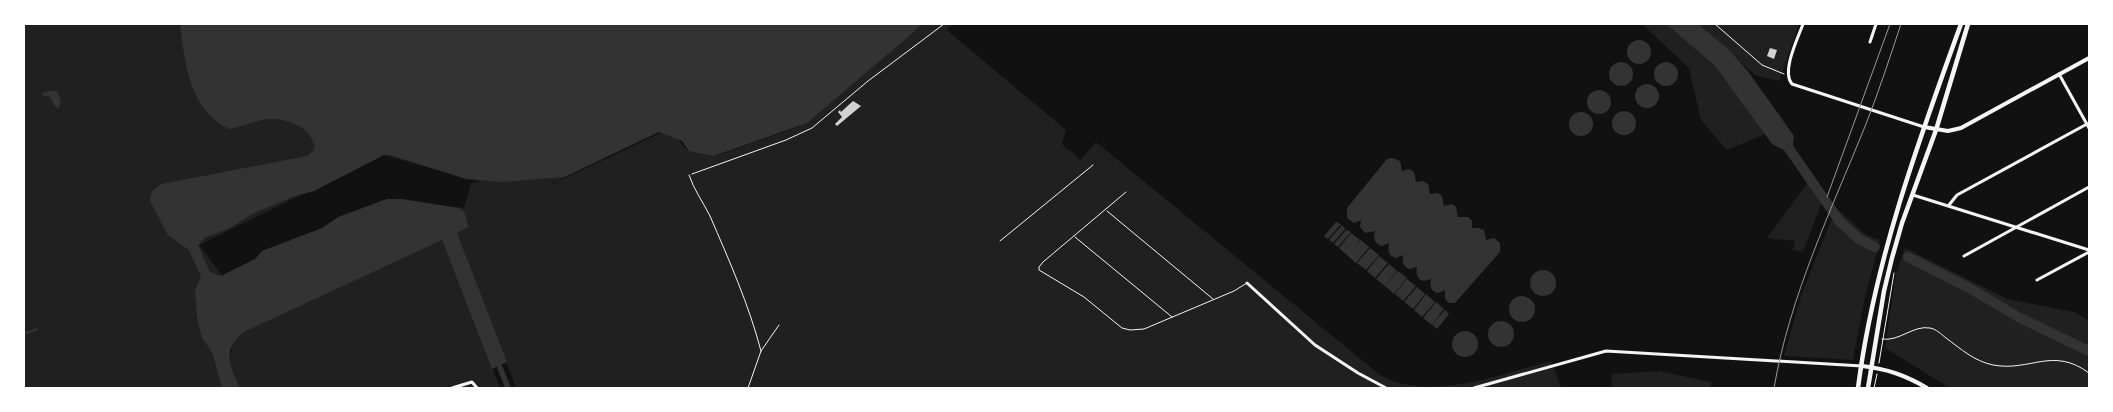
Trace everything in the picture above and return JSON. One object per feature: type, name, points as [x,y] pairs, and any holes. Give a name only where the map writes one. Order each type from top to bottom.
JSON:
[{"type":"main road","points":[[1858,388],[1870,313],[1884,259],[1924,127],[1961,24]]},
{"type":"main road","points":[[1868,388],[1884,291],[1892,258],[1912,194],[1936,130],[1968,24]]},
{"type":"street","points":[[1803,24],[1791,58],[1789,80],[1798,87],[1936,130],[1948,131],[1962,128],[2089,58]]},
{"type":"street","points":[[1870,42],[1876,24]]},
{"type":"street","points":[[1949,205],[1957,195],[2088,126],[2059,74]]},
{"type":"street","points":[[1964,256],[2089,186]]},
{"type":"street","points":[[1912,194],[2089,251]]},
{"type":"street","points":[[2037,280],[2089,251]]},
{"type":"street","points":[[1248,283],[1316,345],[1358,373],[1386,388]]},
{"type":"street","points":[[1474,388],[1606,351],[1872,367],[1904,375],[1927,388]]},
{"type":"street","points":[[452,388],[472,382],[477,388]]},
{"type":"lane","points":[[1000,241],[1093,164]]},
{"type":"lane","points":[[689,175],[709,215],[753,321],[761,351]]},
{"type":"lane","points":[[1126,192],[1042,262],[1039,270],[1084,298],[1122,328],[1130,330],[1144,329],[1248,283]]},
{"type":"lane","points":[[1106,210],[1214,299]]},
{"type":"lane","points":[[1075,236],[1172,317]]},
{"type":"lane","points":[[748,388],[761,351],[779,325]]},
{"type":"path","points":[[689,175],[786,140],[812,128],[868,81],[944,24]]},
{"type":"path","points":[[1715,24],[1762,65],[1788,75]]},
{"type":"path","points":[[1874,388],[1894,271]]},
{"type":"path","points":[[1876,338],[1891,340],[1922,328],[1928,328],[1939,332],[1972,358],[1983,362],[2013,367],[2062,360],[2076,364],[2089,373]]},
{"type":"shaded area","points":[[24,24],[180,24],[183,42],[918,24],[713,155],[716,156],[798,127],[923,24],[953,24],[947,29],[949,32],[1066,130],[1062,144],[1068,151],[1069,149],[1080,160],[1096,142],[1380,375],[1399,383],[1420,386],[1442,386],[1488,379],[1551,361],[1561,386],[1555,388],[516,388],[456,231],[431,245],[442,240],[500,388],[240,388],[228,362],[233,346],[213,356],[222,388],[24,388]],"holes":[[[668,127],[694,151],[687,150],[669,129],[529,195]],[[383,155],[481,182],[471,183],[464,208],[382,200],[222,275],[199,245]]]},
{"type":"shaded area","points":[[180,24],[923,24],[807,123],[714,156],[689,151],[682,141],[659,132],[564,177],[503,182],[466,179],[390,155],[384,155],[314,191],[295,196],[254,213],[228,229],[206,237],[198,245],[210,272],[221,276],[255,259],[262,251],[322,228],[338,217],[387,199],[402,199],[459,208],[465,213],[468,227],[457,233],[507,362],[492,369],[442,240],[244,332],[232,345],[230,352],[231,365],[240,388],[222,388],[212,352],[202,338],[197,318],[195,290],[201,277],[189,250],[168,235],[150,201],[151,195],[162,184],[307,156],[313,151],[315,146],[304,130],[285,121],[276,119],[261,120],[229,129],[216,120],[205,110],[191,84],[184,55]]},
{"type":"shaded area","points":[[1642,24],[1666,24],[1715,66],[1765,134],[1727,150],[1701,120],[1689,68]]},
{"type":"shaded area","points":[[1666,24],[1698,24],[1728,49],[1747,70],[1794,136],[1793,146],[1785,151],[1772,144],[1715,66]]},
{"type":"shaded area","points":[[1698,24],[1799,24],[1779,81],[1755,75]]},
{"type":"shaded area","points":[[1639,40],[1648,43],[1651,52],[1648,61],[1639,64],[1630,61],[1627,52],[1630,43]]},
{"type":"shaded area","points":[[1621,62],[1630,65],[1633,74],[1630,83],[1621,86],[1612,83],[1609,74],[1612,65]]},
{"type":"shaded area","points":[[1666,62],[1675,65],[1678,74],[1675,83],[1666,86],[1657,83],[1654,74],[1657,65]]},
{"type":"shaded area","points":[[1647,84],[1656,87],[1659,96],[1656,105],[1647,108],[1638,105],[1635,96],[1638,87]]},
{"type":"shaded area","points":[[1599,90],[1608,93],[1611,102],[1608,111],[1599,114],[1590,111],[1587,102],[1590,93]]},
{"type":"shaded area","points":[[57,91],[58,93],[60,102],[58,109],[50,97],[43,96],[42,93]]},
{"type":"shaded area","points":[[1624,111],[1633,114],[1636,123],[1633,132],[1624,135],[1615,132],[1612,123],[1615,114]]},
{"type":"shaded area","points":[[1581,112],[1590,115],[1593,124],[1590,133],[1581,136],[1572,133],[1569,124],[1572,115]]},
{"type":"shaded area","points":[[1392,158],[1400,161],[1402,171],[1409,169],[1414,172],[1416,182],[1423,181],[1428,184],[1430,194],[1438,193],[1442,196],[1444,206],[1452,204],[1456,207],[1458,217],[1468,217],[1472,221],[1472,228],[1484,230],[1486,240],[1494,238],[1500,243],[1500,252],[1455,303],[1449,303],[1445,299],[1445,290],[1438,293],[1433,291],[1431,279],[1424,281],[1419,279],[1417,267],[1410,269],[1404,266],[1403,255],[1396,258],[1391,256],[1389,243],[1382,246],[1377,244],[1374,238],[1375,231],[1365,233],[1360,227],[1361,220],[1354,223],[1347,218],[1347,208],[1387,159]]},
{"type":"shaded area","points":[[1808,182],[1822,202],[1803,252],[1793,250],[1795,241],[1767,238]]},
{"type":"shaded area","points":[[1836,208],[1866,235],[1880,240],[1864,302],[1853,360],[1784,356],[1802,293]]},
{"type":"shaded area","points":[[1336,222],[1341,224],[1328,239],[1324,236]]},
{"type":"shaded area","points":[[1342,225],[1345,229],[1333,243],[1329,240]]},
{"type":"shaded area","points":[[1346,230],[1351,232],[1338,247],[1334,244]]},
{"type":"shaded area","points":[[1351,233],[1360,240],[1357,244],[1361,240],[1369,247],[1356,263],[1339,248]]},
{"type":"shaded area","points":[[1370,248],[1379,255],[1366,270],[1357,263]]},
{"type":"shaded area","points":[[1905,248],[2007,299],[2075,312],[2089,321],[2089,388],[1950,388],[1885,348],[1896,273]]},
{"type":"shaded area","points":[[1379,256],[1388,263],[1375,278],[1367,271]]},
{"type":"shaded area","points":[[1389,264],[1397,271],[1385,286],[1376,279]]},
{"type":"shaded area","points":[[1543,270],[1552,274],[1556,283],[1552,292],[1543,296],[1534,292],[1530,283],[1534,274]]},
{"type":"shaded area","points":[[1398,271],[1407,278],[1394,294],[1385,286]]},
{"type":"shaded area","points":[[1407,279],[1416,286],[1403,301],[1395,294]]},
{"type":"shaded area","points":[[1417,287],[1425,294],[1413,309],[1404,302]]},
{"type":"shaded area","points":[[1426,294],[1435,302],[1422,317],[1414,310]]},
{"type":"shaded area","points":[[1522,296],[1531,300],[1535,309],[1531,318],[1522,322],[1513,318],[1509,309],[1513,300]]},
{"type":"shaded area","points":[[1436,302],[1444,309],[1432,325],[1423,318]]},
{"type":"shaded area","points":[[1445,310],[1449,314],[1437,329],[1432,325]]},
{"type":"shaded area","points":[[1501,321],[1510,325],[1514,334],[1510,343],[1501,347],[1492,343],[1488,334],[1492,325]]},
{"type":"shaded area","points":[[1465,331],[1474,335],[1478,344],[1474,353],[1465,357],[1456,353],[1452,344],[1456,335]]},
{"type":"shaded area","points":[[1659,371],[1711,382],[1711,388],[1612,388],[1611,374]]},
{"type":"building","points":[[1770,48],[1777,50],[1774,59],[1767,56]]},
{"type":"building","points":[[853,101],[861,106],[837,126],[835,124],[842,117],[838,112],[840,110],[841,112]]},
{"type":"waterway","points":[[1781,137],[1840,222],[1859,239],[1875,247]]},
{"type":"waterway","points":[[1908,257],[1971,289],[2020,318],[2089,351]]},
{"type":"waterway","points":[[24,334],[37,329]]},
{"type":"waterway","points":[[497,360],[508,388]]},
{"type":"tram line","points":[[1827,197],[1890,24]]},
{"type":"tram line","points":[[1774,388],[1790,320],[1801,287],[1871,112],[1901,24]]}]
